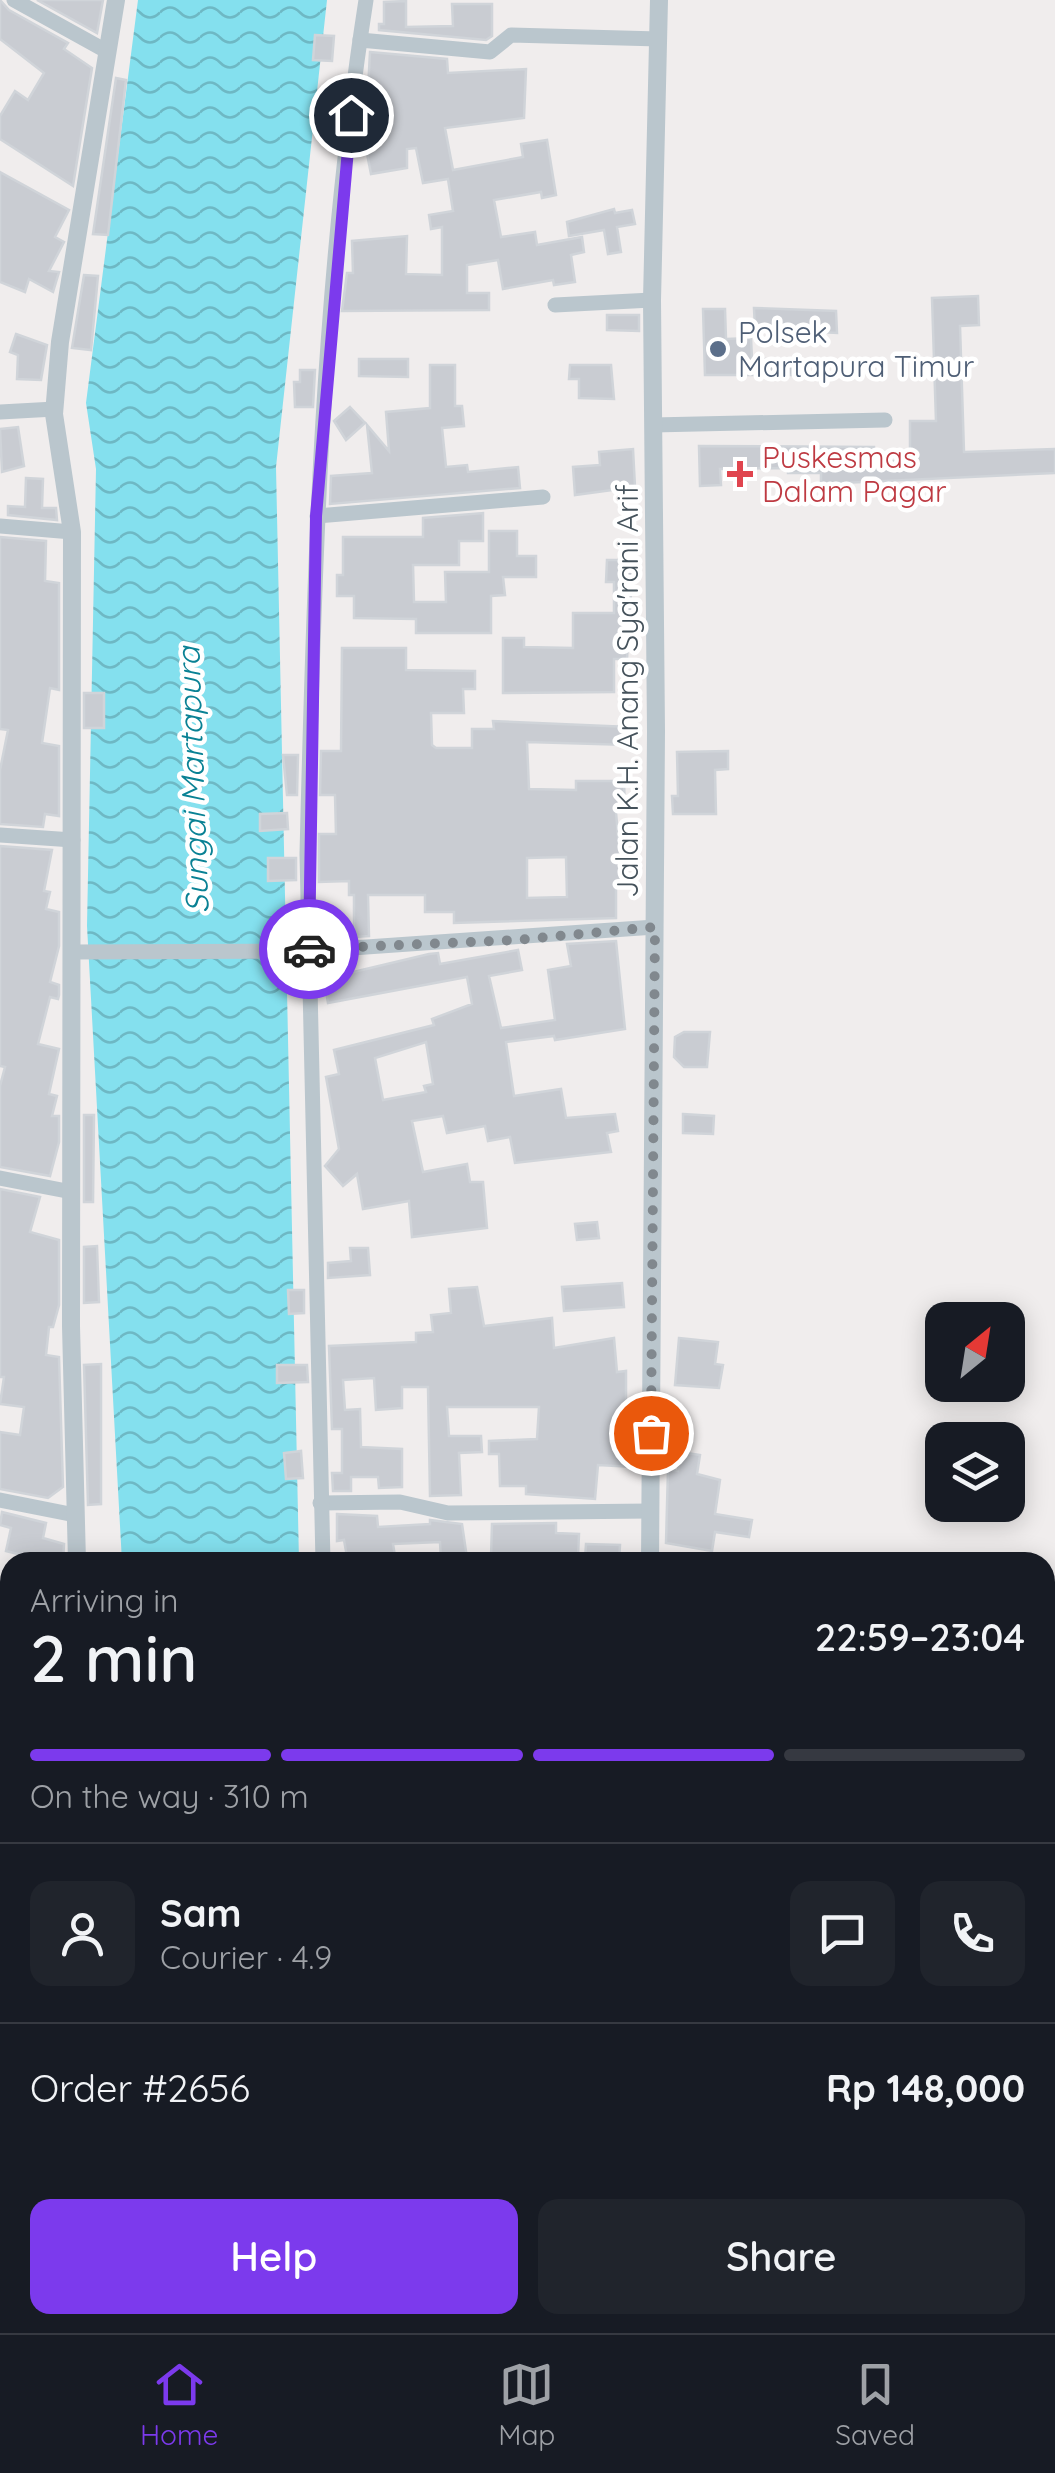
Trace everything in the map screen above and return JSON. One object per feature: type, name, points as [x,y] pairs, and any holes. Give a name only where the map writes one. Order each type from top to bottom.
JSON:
[{"type":"street","points":[[14,0],[108,52]]},
{"type":"street","points":[[76,1552],[72,1192],[79,952],[73,840],[72,532],[54,412],[60,342],[116,0]]},
{"type":"street","points":[[322,1552],[309,952],[316,516],[330,331],[366,0]]},
{"type":"street","name":"Jalan K.H. Anang Sya'rani Arif","points":[[650,1552],[655,927],[652,300],[659,0]]},
{"type":"street","points":[[360,40],[494,52],[511,35],[659,39]]},
{"type":"street","points":[[555,306],[652,300]]},
{"type":"street","points":[[0,412],[54,412]]},
{"type":"street","points":[[654,424],[885,420]]},
{"type":"street","points":[[316,516],[543,497]]},
{"type":"street","points":[[0,526],[72,532]]},
{"type":"street","points":[[0,835],[73,840]]},
{"type":"street","points":[[79,952],[309,952],[655,927]]},
{"type":"street","points":[[0,1178],[72,1192]]},
{"type":"street","points":[[0,1500],[74,1515]]},
{"type":"street","points":[[320,1504],[400,1502],[448,1514],[650,1511]]},
{"type":"water","name":"Sungai Martapura","points":[[138,0],[327,0],[276,467],[299,1552],[121,1552],[87,926],[96,469],[86,403]]},
{"type":"building","points":[[0,0],[9,10],[68,43],[64,49],[92,68],[73,186],[0,139],[0,116],[15,91],[28,100],[44,73],[0,39]]},
{"type":"building","points":[[37,0],[103,0],[97,33]]},
{"type":"building","points":[[406,1],[406,27],[453,26],[452,4],[492,4],[492,36],[486,40],[379,30],[379,24],[384,24],[384,2]]},
{"type":"building","points":[[315,35],[334,36],[332,61],[313,60]]},
{"type":"building","points":[[370,52],[447,59],[448,73],[526,69],[524,118],[445,128],[453,170],[523,157],[521,144],[547,140],[556,195],[542,198],[541,192],[494,200],[501,237],[535,232],[537,245],[582,237],[584,252],[571,255],[575,282],[554,285],[553,280],[503,289],[498,260],[467,265],[467,293],[489,293],[489,310],[342,311],[347,273],[353,273],[352,241],[407,236],[406,274],[442,275],[442,227],[431,229],[429,215],[453,211],[448,179],[423,183],[416,148],[407,149],[407,168],[371,174],[362,128],[366,128]]},
{"type":"building","points":[[116,78],[126,80],[108,235],[93,234]]},
{"type":"building","points":[[0,172],[69,210],[55,237],[64,242],[49,271],[59,272],[53,292],[29,279],[25,292],[0,282]]},
{"type":"building","points":[[614,209],[615,213],[632,210],[635,224],[617,227],[621,252],[608,254],[604,230],[569,236],[567,222]]},
{"type":"building","points":[[84,275],[98,276],[91,350],[72,348]]},
{"type":"building","points":[[978,296],[979,325],[960,326],[964,452],[1055,449],[1055,473],[821,484],[821,473],[788,473],[788,468],[720,469],[721,485],[700,486],[699,446],[874,447],[874,461],[905,461],[904,455],[910,455],[910,421],[936,421],[932,298]]},
{"type":"building","points":[[754,308],[836,311],[837,333],[755,329]]},
{"type":"building","points":[[703,309],[725,309],[726,339],[751,338],[752,359],[803,359],[803,375],[705,375]]},
{"type":"building","points":[[607,315],[639,315],[639,331],[607,330]]},
{"type":"building","points":[[16,334],[47,345],[41,380],[17,379],[18,355],[10,352]]},
{"type":"building","points":[[359,359],[408,359],[408,377],[359,376]]},
{"type":"building","points":[[430,365],[455,365],[455,406],[462,406],[464,426],[442,428],[446,467],[467,465],[468,472],[518,467],[520,488],[330,504],[331,476],[372,473],[367,425],[389,451],[386,412],[430,408]]},
{"type":"building","points":[[570,365],[611,365],[614,399],[579,398],[579,379],[569,379]]},
{"type":"building","points":[[300,370],[315,370],[313,407],[295,407],[294,382],[300,382]]},
{"type":"building","points":[[350,407],[365,423],[346,440],[334,421]]},
{"type":"building","points":[[18,427],[24,466],[2,472],[0,429]]},
{"type":"building","points":[[633,449],[635,487],[575,495],[573,467],[600,465],[599,452]]},
{"type":"building","points":[[26,478],[43,479],[42,508],[56,508],[57,520],[8,515],[8,506],[25,507]]},
{"type":"building","points":[[483,513],[483,541],[459,541],[459,565],[413,565],[414,602],[446,602],[445,572],[489,572],[489,531],[517,531],[517,556],[536,556],[536,577],[503,577],[505,595],[491,596],[491,633],[416,633],[416,619],[354,618],[354,596],[337,596],[337,575],[343,575],[343,537],[423,537],[423,518]]},
{"type":"building","points":[[0,537],[46,541],[45,581],[59,583],[59,690],[50,688],[42,743],[59,746],[59,816],[45,814],[43,827],[0,824],[0,770],[8,730],[0,729]]},
{"type":"building","points":[[607,560],[633,560],[627,659],[614,659],[614,692],[503,693],[503,638],[524,638],[524,647],[573,648],[573,613],[614,613],[614,582],[606,582]]},
{"type":"building","points":[[342,648],[406,648],[406,670],[475,671],[475,689],[463,689],[464,713],[431,713],[432,745],[436,748],[472,748],[472,729],[494,729],[493,721],[629,727],[629,745],[527,742],[529,789],[576,790],[576,781],[624,781],[625,812],[616,812],[622,882],[616,883],[616,918],[454,923],[454,912],[425,912],[425,895],[368,895],[369,936],[354,937],[354,895],[349,895],[349,881],[319,882],[319,834],[336,834],[335,795],[320,795],[321,751],[341,751]],"holes":[[[566,857],[567,897],[527,898],[527,858]]]},
{"type":"building","points":[[84,693],[104,693],[104,728],[84,728]]},
{"type":"building","points":[[728,751],[728,769],[715,770],[716,814],[673,814],[672,796],[678,796],[677,752]]},
{"type":"building","points":[[283,755],[298,755],[297,795],[287,795]]},
{"type":"building","points":[[287,813],[288,829],[260,831],[260,814]]},
{"type":"building","points":[[0,846],[52,850],[44,891],[50,892],[46,909],[59,912],[59,946],[50,982],[59,985],[59,995],[58,999],[50,997],[38,1044],[59,1049],[49,1094],[57,1096],[52,1116],[59,1116],[59,1142],[50,1176],[0,1167],[0,1086],[5,1067],[0,1066]]},
{"type":"building","points":[[268,858],[296,858],[296,880],[268,881]]},
{"type":"building","points":[[616,941],[625,1029],[555,1040],[554,1036],[506,1042],[514,1096],[561,1089],[566,1118],[615,1114],[618,1131],[607,1133],[611,1152],[515,1163],[510,1137],[488,1141],[485,1126],[447,1133],[443,1116],[412,1121],[423,1172],[467,1164],[470,1182],[483,1182],[487,1228],[412,1237],[409,1201],[363,1209],[357,1174],[343,1186],[325,1166],[339,1149],[326,1077],[339,1074],[334,1050],[434,1025],[432,1019],[472,1004],[467,977],[328,1003],[324,979],[429,954],[438,953],[440,964],[518,950],[522,970],[489,976],[501,1028],[555,1020],[548,970],[571,966],[567,944]],"holes":[[[426,1042],[433,1084],[424,1086],[426,1092],[383,1100],[375,1058]]]},
{"type":"building","points":[[684,1032],[710,1032],[707,1067],[684,1067],[674,1057],[675,1037]]},
{"type":"building","points":[[683,1114],[714,1116],[713,1134],[683,1133]]},
{"type":"building","points":[[84,1115],[94,1115],[93,1202],[84,1202]]},
{"type":"building","points":[[0,1189],[40,1197],[30,1232],[59,1240],[59,1305],[53,1327],[49,1327],[46,1355],[59,1357],[63,1487],[48,1498],[0,1489],[0,1432],[20,1435],[24,1407],[0,1404],[4,1377],[0,1377]]},
{"type":"building","points":[[597,1222],[599,1238],[577,1240],[575,1224]]},
{"type":"building","points":[[97,1246],[99,1302],[84,1303],[84,1247]]},
{"type":"building","points":[[350,1248],[368,1248],[370,1275],[328,1278],[328,1263],[351,1261]]},
{"type":"building","points":[[622,1283],[624,1307],[564,1311],[562,1287]]},
{"type":"building","points":[[477,1287],[484,1326],[552,1318],[554,1348],[614,1338],[617,1372],[626,1371],[626,1420],[634,1420],[633,1467],[598,1465],[595,1499],[526,1494],[526,1486],[500,1486],[499,1454],[489,1454],[489,1441],[537,1439],[539,1407],[447,1407],[449,1436],[481,1436],[482,1452],[459,1453],[461,1495],[430,1496],[428,1387],[402,1387],[402,1408],[376,1410],[374,1378],[343,1380],[345,1410],[360,1409],[361,1447],[402,1449],[402,1487],[379,1488],[378,1477],[351,1477],[351,1491],[333,1491],[332,1473],[342,1473],[342,1429],[332,1429],[329,1346],[416,1342],[416,1333],[433,1332],[431,1315],[451,1313],[449,1289]]},
{"type":"building","points":[[288,1290],[304,1290],[304,1313],[289,1314]]},
{"type":"building","points":[[679,1338],[718,1342],[715,1364],[723,1365],[719,1388],[675,1385]]},
{"type":"building","points":[[101,1364],[101,1504],[88,1505],[84,1365]]},
{"type":"building","points":[[277,1365],[307,1365],[308,1382],[277,1383]]},
{"type":"building","points":[[301,1451],[303,1478],[286,1479],[284,1453]]},
{"type":"building","points":[[681,1452],[700,1455],[697,1474],[720,1480],[715,1514],[752,1520],[749,1537],[715,1532],[712,1551],[666,1543],[668,1469],[678,1471]]},
{"type":"building","points":[[2,1512],[46,1523],[43,1538],[64,1544],[64,1552],[6,1551],[11,1528],[0,1525]]},
{"type":"building","points":[[337,1514],[377,1516],[378,1527],[430,1524],[430,1520],[462,1524],[466,1552],[441,1552],[440,1542],[393,1544],[394,1552],[346,1552],[344,1540],[337,1541]]},
{"type":"building","points":[[556,1523],[556,1533],[579,1534],[578,1552],[491,1552],[492,1524]]},
{"type":"building","points":[[586,1544],[620,1545],[620,1552],[585,1552]]},
{"type":"way so far","points":[[309,949],[516,940],[655,927],[651,1433]]},
{"type":"place","name":"Polsek Martapura Timur","points":[[718,349]]},
{"type":"place","name":"Puskesmas Dalam Pagar","points":[[740,474]]},
{"type":"route","points":[[309,949],[307,854],[316,516],[351,115]]}]
